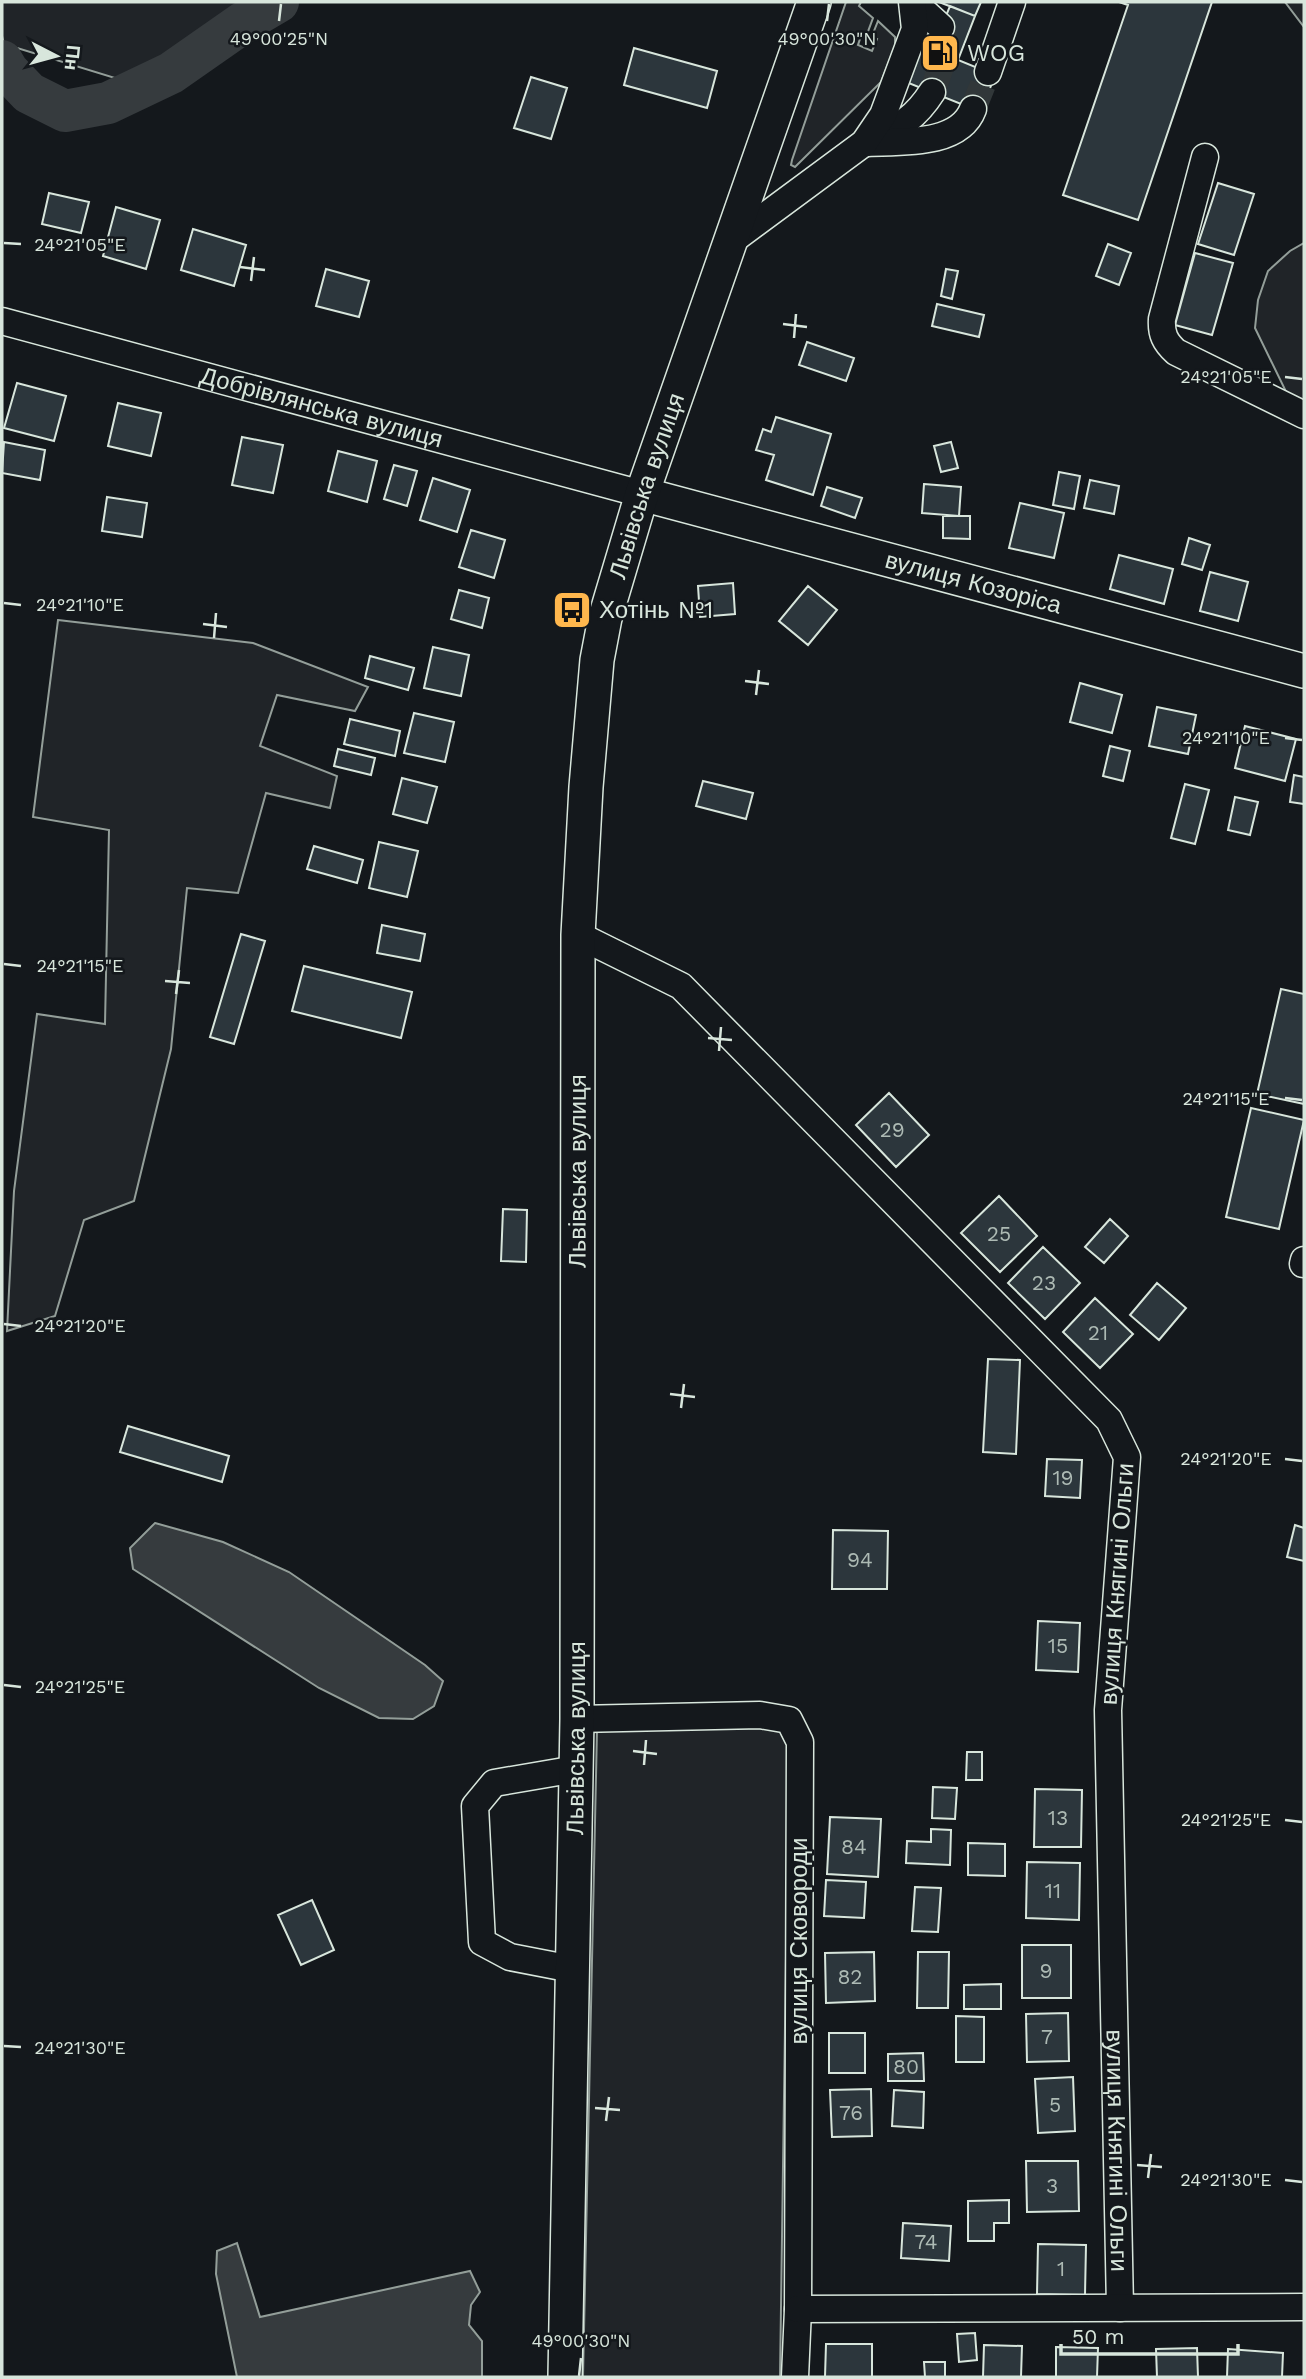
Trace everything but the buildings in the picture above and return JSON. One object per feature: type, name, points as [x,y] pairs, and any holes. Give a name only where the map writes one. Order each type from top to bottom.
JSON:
[{"type":"main road","name":"Львівська вулиця","points":[[565,2377],[577,1719],[578,935],[586,787],[597,660],[605,618],[642,494],[814,2]]},
{"type":"main road","name":"вулиця Козоріса","points":[[642,494],[1304,671]]},
{"type":"street","points":[[864,143],[883,115],[915,29],[914,2]]},
{"type":"street","points":[[914,2],[941,27]]},
{"type":"street","points":[[988,72],[1012,2]]},
{"type":"street","points":[[730,242],[864,143],[904,124],[924,105],[932,92]]},
{"type":"street","points":[[864,143],[937,138],[956,132],[970,118],[973,109]]},
{"type":"street","points":[[1205,157],[1162,319],[1161,332],[1167,344],[1176,352],[1304,415]]},
{"type":"street","name":"Добрівлянська вулиця","points":[[2,321],[642,494]]},
{"type":"street","name":"вулиця Княгині Ольги","points":[[578,935],[681,986],[1109,1420],[1127,1457],[1108,1710],[1120,2308]]},
{"type":"street","name":"вулиця Сковороди","points":[[577,1719],[760,1715],[789,1720],[800,1742],[798,2309],[795,2377]]},
{"type":"street","points":[[572,1969],[510,1957],[482,1942],[475,1805],[494,1783],[576,1769]]},
{"type":"street","name":"вулиця Княгині Ольги","points":[[798,2309],[1304,2307]]},
{"type":"shaded area","points":[[2,2],[239,2],[211,36],[118,79],[4,44]]},
{"type":"shaded area","points":[[846,2],[861,2],[859,6],[873,18],[867,34],[862,33],[858,45],[872,51],[877,39],[872,36],[878,21],[895,37],[895,46],[881,82],[795,167],[791,165],[792,160]]},
{"type":"shaded area","points":[[1285,2],[1304,2],[1304,27]]},
{"type":"shaded area","points":[[1304,243],[1304,410],[1292,404],[1255,328],[1258,300],[1268,271],[1290,251]]},
{"type":"shaded area","points":[[58,620],[253,643],[368,687],[355,711],[277,695],[260,746],[337,776],[330,808],[266,793],[238,893],[187,888],[171,1049],[134,1201],[84,1220],[55,1316],[7,1331],[14,1191],[37,1014],[105,1024],[109,830],[33,817]]},
{"type":"shaded area","points":[[155,1523],[223,1542],[289,1572],[425,1665],[443,1681],[434,1706],[413,1719],[379,1718],[319,1688],[133,1569],[130,1548]]},
{"type":"shaded area","points":[[779,1728],[789,1746],[780,2377],[583,2377],[597,1730]]},
{"type":"shaded area","points":[[237,2243],[260,2317],[470,2271],[480,2292],[471,2305],[469,2325],[482,2341],[482,2377],[237,2377],[216,2274],[217,2251]]},
{"type":"waterway","points":[[2,61],[29,93],[65,111],[108,103],[171,73],[244,22],[278,2]]},
{"type":"tunnel","points":[[932,92],[944,52],[941,27]]},
{"type":"tunnel","points":[[973,109],[988,72]]},
{"type":"place","name":"WOG","points":[[940,53]]},
{"type":"place","name":"Хотінь №1","points":[[572,610]]}]
